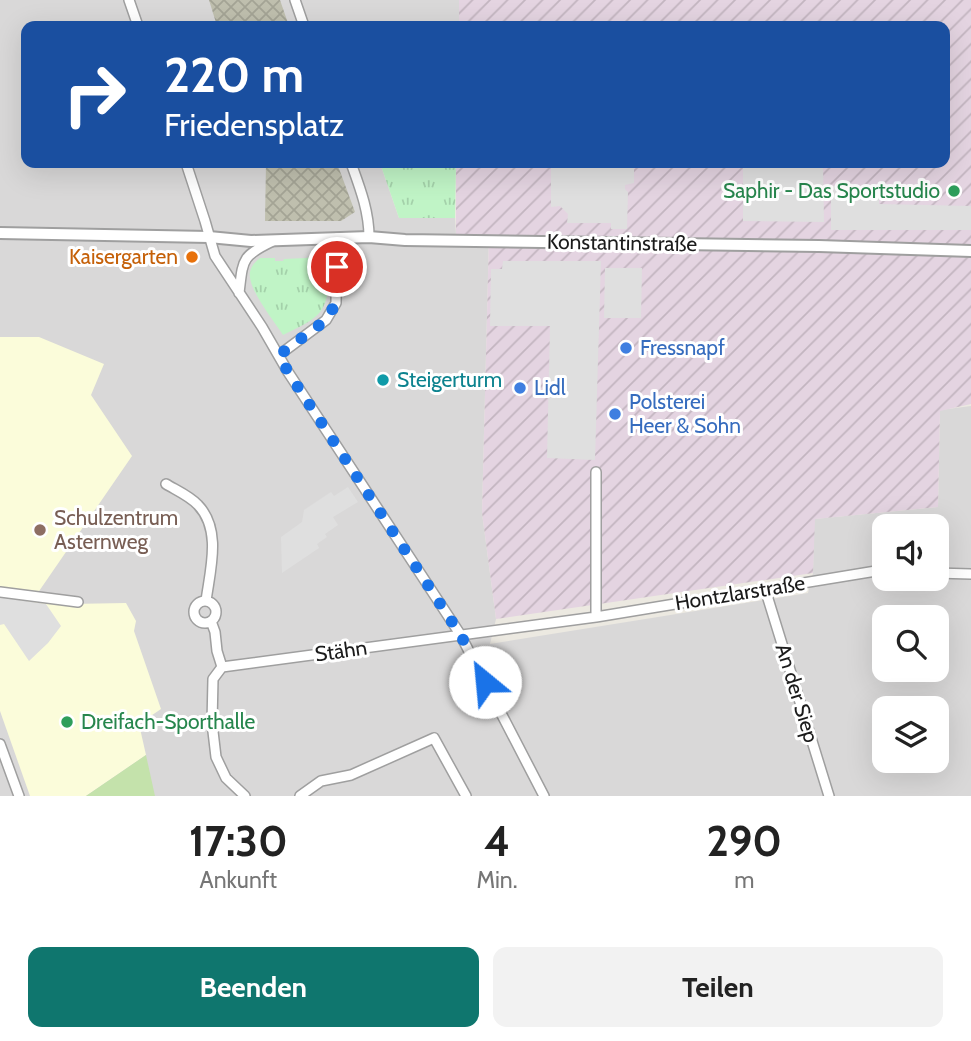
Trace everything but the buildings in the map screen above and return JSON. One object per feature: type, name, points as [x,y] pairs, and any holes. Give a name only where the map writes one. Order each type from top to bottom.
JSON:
[{"type":"street","points":[[130,0],[136,21]]},
{"type":"street","points":[[295,0],[302,21]]},
{"type":"street","points":[[188,168],[215,256],[460,634],[544,796]]},
{"type":"street","points":[[353,168],[364,200],[369,237]]},
{"type":"street","name":"Konstantinstraße","points":[[0,233],[209,237],[274,241],[369,237],[405,240],[971,251]]},
{"type":"street","points":[[279,355],[326,320],[336,303],[337,238]]},
{"type":"street","points":[[239,293],[242,267],[246,258],[255,249],[274,241]]},
{"type":"street","points":[[596,472],[596,617]]},
{"type":"street","points":[[166,484],[198,504],[210,523],[213,545],[206,601]]},
{"type":"street","name":"Hontzlarstraße","points":[[460,634],[596,617],[872,572]]},
{"type":"street","points":[[949,573],[971,574]]},
{"type":"street","name":"An der Siep","points":[[765,589],[829,796]]},
{"type":"street","points":[[0,592],[78,602]]},
{"type":"street","points":[[199,602],[212,603],[216,609],[211,621],[204,623],[194,614],[199,602]]},
{"type":"street","points":[[211,621],[222,667],[213,679],[212,723],[216,757],[226,778],[245,796]]},
{"type":"street","name":"Stähn","points":[[222,667],[460,634]]},
{"type":"street","points":[[300,796],[320,781],[351,775],[435,738],[466,796]]},
{"type":"street","points":[[0,744],[19,796]]},
{"type":"shaded area","points":[[0,0],[459,0],[459,21],[21,21],[21,168],[382,168],[399,218],[455,218],[456,235],[489,235],[482,513],[496,619],[490,644],[808,593],[813,573],[814,519],[938,507],[940,410],[971,406],[971,796],[0,796]]},
{"type":"shaded area","points":[[209,0],[280,0],[287,21],[215,21]]},
{"type":"shaded area","points":[[459,0],[971,0],[971,404],[940,411],[938,507],[815,519],[813,573],[496,619],[482,513],[489,235],[456,235],[456,168],[950,168],[950,21],[459,21]]},
{"type":"shaded area","points":[[266,168],[339,168],[355,212],[341,221],[265,221]]},
{"type":"shaded area","points":[[551,168],[634,168],[634,183],[625,185],[628,192],[627,229],[611,229],[611,223],[567,223],[568,214],[560,206],[551,207]]},
{"type":"shaded area","points":[[743,168],[823,168],[824,222],[743,221]]},
{"type":"shaded area","points":[[831,186],[879,187],[879,204],[971,206],[971,230],[831,230]]},
{"type":"shaded area","points":[[503,261],[601,261],[595,460],[547,458],[550,326],[490,326],[491,269],[502,269]]},
{"type":"shaded area","points":[[605,268],[642,268],[641,318],[604,318]]},
{"type":"shaded area","name":"Schulzentrum Asternweg","points":[[0,337],[39,337],[104,364],[91,395],[132,456],[35,597],[70,604],[126,603],[136,621],[134,631],[161,709],[139,724],[146,755],[86,796],[30,796],[0,711]]},
{"type":"shaded area","points":[[348,487],[358,502],[333,517],[338,525],[325,534],[327,537],[317,544],[319,548],[282,573],[281,537],[302,522],[304,510],[331,492],[334,496]]},
{"type":"shaded area","points":[[0,597],[46,604],[61,626],[29,661],[4,624],[0,625]]},
{"type":"green space","points":[[382,168],[456,168],[455,218],[399,218]]},
{"type":"green space","points":[[330,255],[333,259],[334,273],[329,275],[323,308],[312,319],[283,335],[253,287],[250,279],[251,268],[260,258],[283,261]]},
{"type":"green space","points":[[146,755],[155,796],[86,796]]},
{"type":"place","name":"Saphir - Das Sportstudio","points":[[954,191]]},
{"type":"place","name":"Kaisergarten","points":[[192,257]]},
{"type":"place","name":"Fressnapf","points":[[626,348]]},
{"type":"place","name":"Steigerturm","points":[[383,380]]},
{"type":"place","name":"Lidl","points":[[520,388]]},
{"type":"place","name":"Polsterei Heer & Sohn","points":[[615,414]]},
{"type":"place","name":"Schulzentrum Asternweg","points":[[40,530]]},
{"type":"place","name":"Dreifach-Sporthalle","points":[[67,722]]},
{"type":"route","points":[[337,267],[336,303],[326,320],[279,355],[460,634],[485,682]]}]
